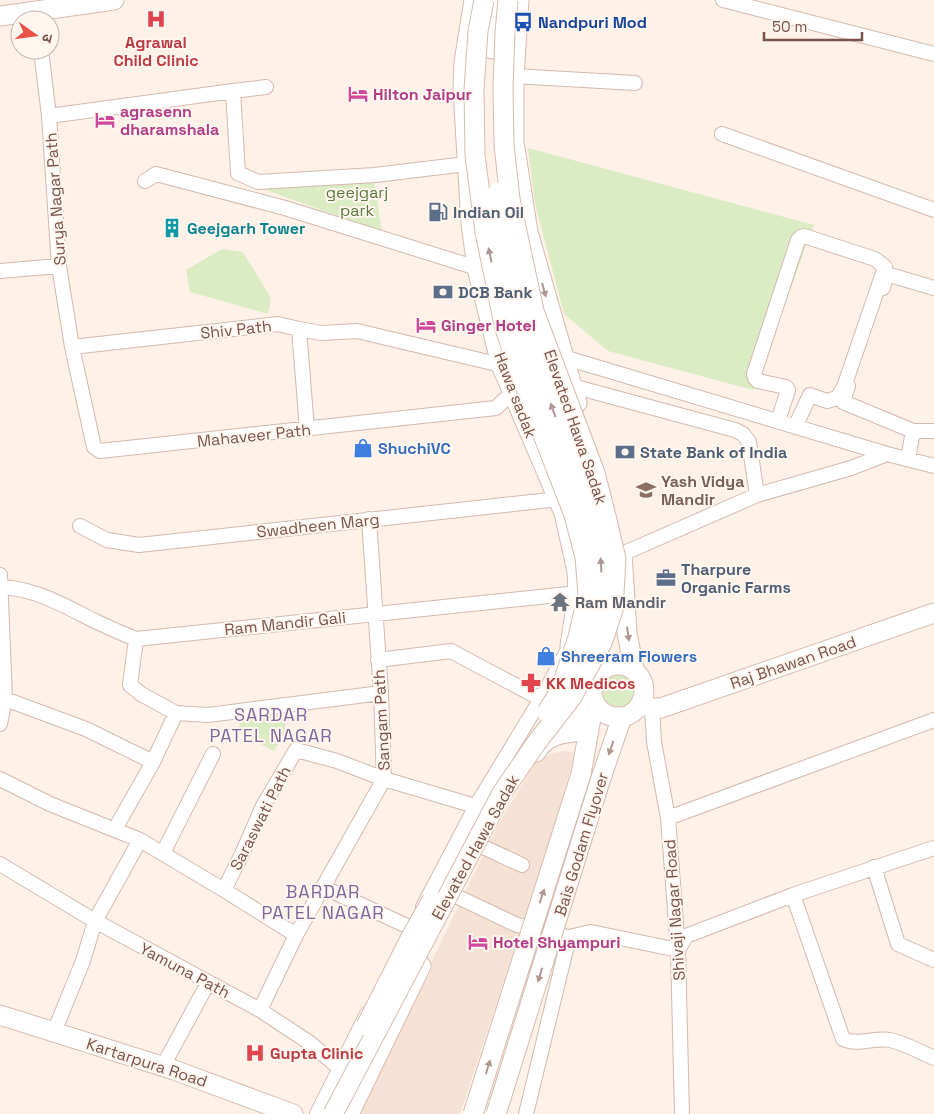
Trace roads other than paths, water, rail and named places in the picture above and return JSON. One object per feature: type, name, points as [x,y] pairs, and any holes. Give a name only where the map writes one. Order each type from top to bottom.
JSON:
[{"type":"main road","points":[[58,10],[91,1],[114,0]]},
{"type":"main road","name":"Hawa sadak","points":[[474,0],[464,62],[463,90],[471,224],[478,268],[501,365],[564,513],[577,571],[578,593],[570,646]]},
{"type":"main road","name":"Elevated Hawa Sadak","points":[[322,1114],[410,939],[496,787],[560,691],[578,637],[588,594],[585,557],[574,515],[505,329],[485,232],[475,155],[474,90],[478,31],[484,0]]},
{"type":"main road","points":[[498,0],[492,49],[491,131],[502,229],[523,325],[590,515],[601,558],[602,593],[593,635],[560,691]]},
{"type":"main road","name":"Elevated Hawa Sadak","points":[[333,1114],[502,793],[537,742],[572,697],[602,643],[613,610],[616,558],[605,512],[595,473],[534,311],[510,199],[504,145],[503,87],[508,0]]},
{"type":"main road","points":[[519,0],[514,76],[514,142],[528,232],[563,357],[613,514],[622,554],[627,633],[634,669]]},
{"type":"main road","points":[[538,452],[588,436]]},
{"type":"main road","name":"Raj Bhawan Road","points":[[647,706],[661,708],[934,613]]},
{"type":"main road","points":[[560,735],[591,691],[596,677],[609,666],[617,664],[626,665],[639,674],[645,689],[647,706],[622,717],[613,717],[605,714],[599,709],[591,691],[570,646]]},
{"type":"main road","name":"Bais Godam Flyover","points":[[473,1114],[581,774],[589,730],[591,691]]},
{"type":"main road","name":"Bais Godam Flyover","points":[[496,1114],[601,778],[622,717]]},
{"type":"main road","points":[[349,1114],[434,938],[498,813],[538,748],[545,740],[560,735],[589,730]]},
{"type":"main road","name":"Kartarpura Road","points":[[0,1015],[163,1066],[293,1114]]},
{"type":"street","points":[[722,0],[934,54]]},
{"type":"street","name":"Surya Nagar Path","points":[[42,60],[49,116],[59,266],[72,347]]},
{"type":"street","points":[[514,76],[635,83]]},
{"type":"street","points":[[49,116],[266,86]]},
{"type":"street","points":[[233,91],[238,173],[258,182],[375,175],[466,164]]},
{"type":"street","points":[[722,134],[934,210]]},
{"type":"street","points":[[145,181],[156,174],[257,200],[478,268]]},
{"type":"street","points":[[778,421],[788,390],[786,387],[758,380],[754,374],[798,240],[804,236],[875,259],[885,267],[844,387],[837,398],[827,400],[810,395],[795,426]]},
{"type":"street","points":[[0,271],[59,266]]},
{"type":"street","points":[[934,288],[894,275],[886,277],[843,402],[912,431],[934,432]]},
{"type":"street","name":"Shiv Path","points":[[72,347],[278,324],[322,333],[357,331],[501,365]]},
{"type":"street","points":[[299,329],[307,429]]},
{"type":"street","name":"Mahaveer Path","points":[[72,347],[94,447],[100,451],[496,408],[512,392]]},
{"type":"street","points":[[563,357],[887,454],[934,466]]},
{"type":"street","points":[[572,386],[735,430],[743,434],[749,442],[757,495]]},
{"type":"street","points":[[908,459],[912,431]]},
{"type":"street","points":[[622,554],[757,495],[851,468],[887,454]]},
{"type":"street","name":"Swadheen Marg","points":[[80,526],[107,540],[139,545],[559,499]]},
{"type":"street","name":"Sangam Path","points":[[260,1010],[296,936],[384,779],[381,693],[369,519]]},
{"type":"street","points":[[0,724],[5,699],[1,583],[60,603],[136,639],[130,684],[141,694],[176,713],[208,715],[381,693]]},
{"type":"street","name":"Ram Mandir Gali","points":[[136,639],[578,593]]},
{"type":"street","points":[[317,1114],[339,1068],[476,806],[541,699],[570,646]]},
{"type":"street","points":[[378,660],[451,651],[541,699],[560,735]]},
{"type":"street","points":[[5,699],[86,729],[153,762]]},
{"type":"street","name":"Shivaji Nagar Road","points":[[647,706],[668,818],[678,950],[682,1114]]},
{"type":"street","points":[[115,829],[153,762],[176,713]]},
{"type":"street","points":[[668,818],[934,720]]},
{"type":"street","name":"Saraswati Path","points":[[224,890],[263,806],[296,750],[337,761],[384,779]]},
{"type":"street","points":[[163,853],[213,754]]},
{"type":"street","points":[[384,779],[498,813]]},
{"type":"street","points":[[0,780],[50,804],[140,840],[296,936]]},
{"type":"street","points":[[54,1032],[83,961],[95,921],[140,840]]},
{"type":"street","points":[[481,846],[522,865]]},
{"type":"street","points":[[456,896],[517,925],[569,937],[591,932],[678,950],[686,936],[793,896],[934,848]]},
{"type":"street","name":"Yamuna Path","points":[[0,864],[95,921],[260,1010],[310,1043],[361,1088]]},
{"type":"street","points":[[874,868],[898,944],[934,960]]},
{"type":"street","points":[[323,886],[434,938]]},
{"type":"street","points":[[793,896],[842,1039],[851,1042],[888,1040],[901,1043],[934,1058]]},
{"type":"street","points":[[526,1114],[569,937]]},
{"type":"street","points":[[163,1066],[208,983]]},
{"type":"place","name":"Agrawal Child Clinic","points":[[156,19]]},
{"type":"place","name":"Nandpuri Mod","points":[[523,22]]},
{"type":"place","name":"Hilton Jaipur","points":[[358,94]]},
{"type":"place","name":"agrasenn dharamshala","points":[[105,120]]},
{"type":"place","name":"Indian Oil","points":[[438,212]]},
{"type":"place","name":"Geejgarh Tower","points":[[172,228]]},
{"type":"place","name":"DCB Bank","points":[[443,292]]},
{"type":"place","name":"Ginger Hotel","points":[[426,325]]},
{"type":"place","name":"ShuchiVC","points":[[363,448]]},
{"type":"place","name":"State Bank of India","points":[[625,452]]},
{"type":"place","name":"Yash Vidya Mandir","points":[[646,490]]},
{"type":"place","name":"Tharpure Organic Farms","points":[[666,578]]},
{"type":"place","name":"Ram Mandir","points":[[560,602]]},
{"type":"place","name":"Shreeram Flowers","points":[[546,656]]},
{"type":"place","name":"KK Medicos","points":[[531,683]]},
{"type":"place","name":"Hotel Shyampuri","points":[[478,942]]},
{"type":"place","name":"Gupta Clinic","points":[[255,1053]]},
{"type":"district","name":"SARDAR PATEL NAGAR","points":[[271,725]]},
{"type":"district","name":"BARDAR PATEL NAGAR","points":[[323,902]]},
{"type":"park label","name":"geejgarj park","points":[[357,201]]}]
